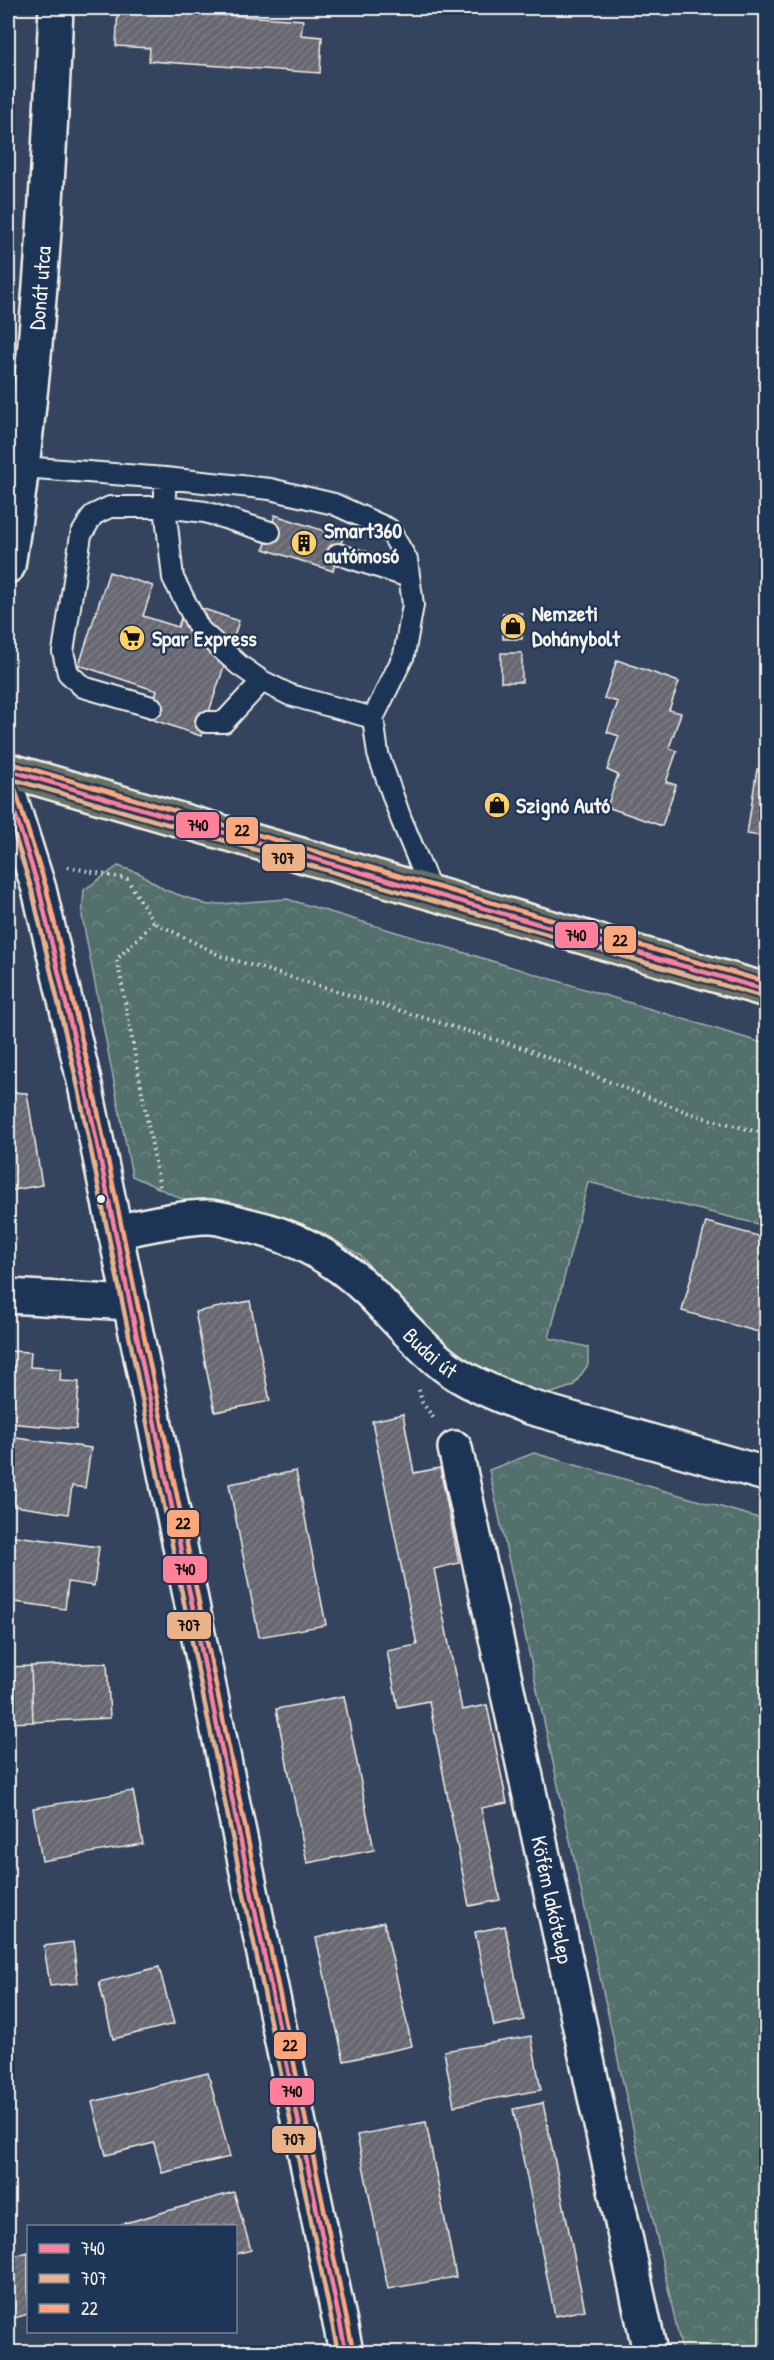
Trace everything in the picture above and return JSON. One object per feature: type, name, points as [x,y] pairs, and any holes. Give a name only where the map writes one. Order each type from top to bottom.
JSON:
[{"type":"main road","points":[[8,770],[766,990]]},
{"type":"street","name":"Donát utca","points":[[8,566],[23,467],[22,327],[48,188],[56,8]]},
{"type":"street","points":[[8,791],[39,889],[74,1038],[346,2352]]},
{"type":"street","name":"Budai út","points":[[115,1232],[208,1217],[264,1228],[313,1248],[345,1270],[446,1367],[493,1392],[526,1406],[766,1474]]},
{"type":"street","points":[[8,1296],[130,1303]]},
{"type":"street","name":"Köfém lakótelep","points":[[455,1448],[650,2352]]},
{"type":"lane","points":[[23,467],[270,489],[334,504],[389,529],[407,560],[413,605],[404,655],[373,718],[378,754],[401,819],[432,893]]},
{"type":"lane","points":[[165,478],[165,507],[173,578],[200,630],[239,665],[262,681],[290,695],[373,718]]},
{"type":"lane","points":[[152,707],[84,687],[68,673],[63,652],[81,535],[93,515],[110,507],[165,507],[205,512],[270,532]]},
{"type":"lane","points":[[338,554],[409,577]]},
{"type":"lane","points":[[206,722],[224,722],[262,681]]},
{"type":"path","points":[[29,860],[127,879],[154,922],[221,956],[526,1049],[693,1115],[766,1134]]},
{"type":"path","points":[[154,922],[117,959],[166,1222]]},
{"type":"green space","points":[[118,866],[139,873],[165,890],[208,905],[287,899],[766,1044],[766,1226],[588,1182],[549,1338],[588,1347],[588,1365],[573,1386],[549,1394],[514,1387],[477,1374],[420,1322],[360,1255],[321,1232],[195,1205],[132,1176],[82,916],[84,890]]},
{"type":"green space","points":[[534,1453],[766,1520],[766,2352],[682,2352],[489,1470]]},
{"type":"building","points":[[118,8],[303,20],[301,35],[322,37],[320,73],[149,61],[150,48],[116,46]]},
{"type":"building","name":"Smart360 autómosó","points":[[275,515],[343,537],[333,571],[264,549]]},
{"type":"building","points":[[109,572],[153,586],[143,616],[178,627],[186,603],[239,621],[201,736],[148,718],[157,691],[79,665]]},
{"type":"building","name":"Nemzeti Dohánybolt","points":[[503,613],[522,613],[522,639],[503,639]]},
{"type":"building","points":[[501,653],[522,653],[522,682],[501,682]]},
{"type":"building","points":[[617,660],[679,682],[669,710],[681,713],[669,748],[677,751],[666,782],[676,785],[662,826],[607,807],[618,775],[607,770],[619,736],[607,732],[618,702],[604,698]]},
{"type":"building","points":[[757,769],[766,771],[766,837],[747,834]]},
{"type":"building","points":[[8,1092],[27,1093],[42,1185],[8,1191]]},
{"type":"building","points":[[706,1222],[766,1238],[766,1334],[682,1311]]},
{"type":"building","points":[[250,1301],[270,1401],[215,1412],[195,1312]]},
{"type":"building","points":[[8,1351],[31,1352],[30,1367],[61,1369],[60,1381],[79,1382],[76,1429],[8,1423]]},
{"type":"building","points":[[403,1414],[414,1473],[440,1468],[459,1563],[434,1569],[462,1710],[487,1705],[507,1803],[481,1808],[500,1900],[469,1906],[429,1701],[398,1707],[387,1651],[417,1645],[372,1421]]},
{"type":"building","points":[[8,1437],[91,1448],[85,1488],[72,1486],[68,1514],[8,1505]]},
{"type":"building","points":[[296,1471],[326,1625],[259,1637],[229,1484]]},
{"type":"building","points":[[8,1535],[99,1547],[94,1586],[68,1582],[65,1609],[8,1601]]},
{"type":"building","points":[[107,1663],[110,1718],[33,1722],[31,1666]]},
{"type":"building","points":[[31,1666],[33,1722],[8,1723],[8,1667]]},
{"type":"building","points":[[344,1696],[374,1850],[307,1863],[276,1709]]},
{"type":"building","points":[[133,1791],[143,1844],[42,1861],[33,1808]]},
{"type":"building","points":[[384,1922],[412,2046],[344,2061],[316,1938]]},
{"type":"building","points":[[505,1926],[524,2020],[494,2026],[475,1932]]},
{"type":"building","points":[[73,1942],[78,1983],[50,1986],[44,1946]]},
{"type":"building","points":[[159,1967],[174,2024],[113,2039],[99,1982]]},
{"type":"building","points":[[531,2036],[541,2090],[454,2106],[444,2051]]},
{"type":"building","points":[[208,2073],[230,2157],[162,2173],[154,2143],[106,2155],[92,2102]]},
{"type":"building","points":[[543,2103],[585,2310],[555,2316],[513,2109]]},
{"type":"building","points":[[426,2122],[456,2277],[388,2289],[357,2135]]},
{"type":"building","points":[[234,2192],[251,2250],[237,2254],[237,2225],[118,2225]]},
{"type":"building","points":[[27,2252],[27,2314],[8,2320],[8,2258]]},
{"type":"building","points":[[264,2345],[266,2352],[228,2352]]},
{"type":"building","points":[[490,2346],[491,2352],[459,2352]]},
{"type":"transit line","name":"22","points":[[10,763],[766,982]]},
{"type":"transit line","name":"740","points":[[8,770],[766,990]]},
{"type":"transit line","name":"707","points":[[8,778],[764,997]]},
{"type":"transit line","name":"22","points":[[15,789],[46,887],[92,1083],[353,2350]]},
{"type":"transit line","name":"740","points":[[8,791],[39,889],[85,1085],[346,2352]]},
{"type":"transit line","name":"707","points":[[8,814],[32,891],[78,1087],[338,2352]]},
{"type":"place","name":"Smart360 autómosó","points":[[304,543]]},
{"type":"place","name":"Nemzeti Dohánybolt","points":[[513,626]]},
{"type":"place","name":"Spar Express","points":[[132,638]]},
{"type":"place","name":"Szignó Autó","points":[[497,805]]}]
